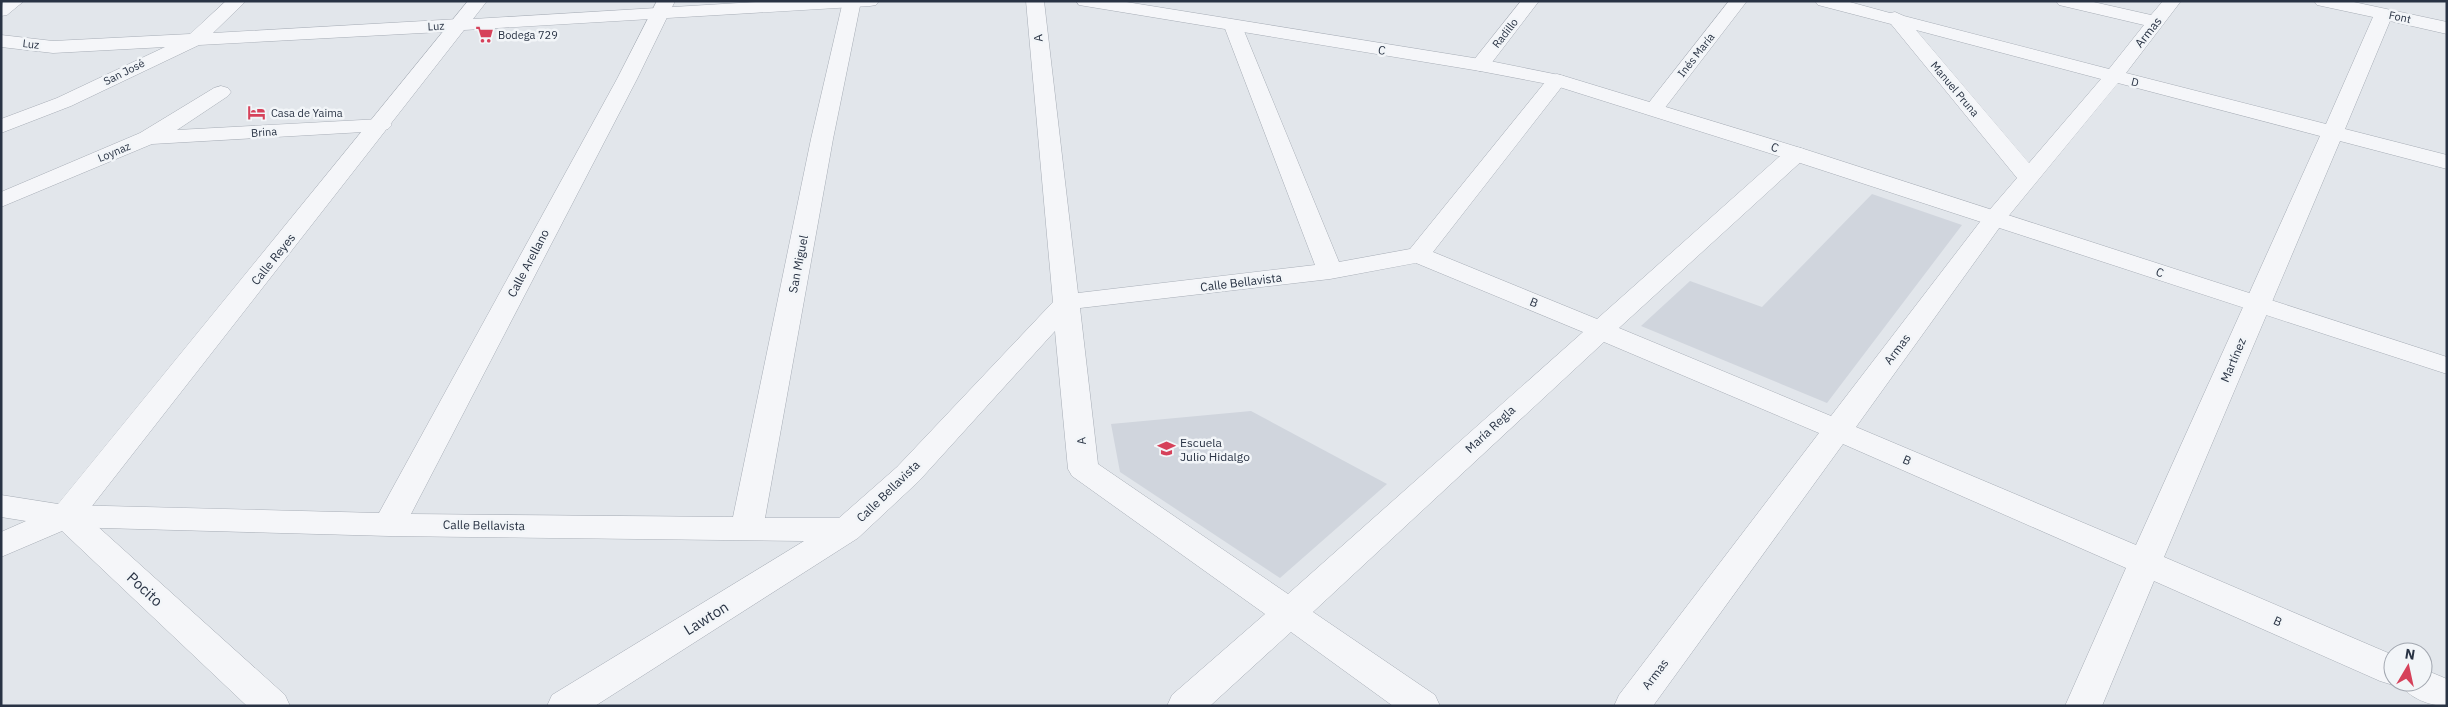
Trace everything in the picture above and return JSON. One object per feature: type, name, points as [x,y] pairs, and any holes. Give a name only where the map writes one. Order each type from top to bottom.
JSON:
[{"type":"street","points":[[1,11],[15,1]]},
{"type":"street","name":"San José","points":[[1,127],[64,102],[194,40],[237,1]]},
{"type":"street","name":"Calle Reyes","points":[[66,516],[478,1]]},
{"type":"street","name":"A","points":[[1035,1],[1046,123],[1067,302],[1083,469],[1422,706]]},
{"type":"street","name":"C","points":[[1085,1],[1480,65],[1557,80],[1796,154],[2447,366]]},
{"type":"street","name":"Radillo","points":[[1480,65],[1530,1]]},
{"type":"street","name":"Inés María","points":[[1654,109],[1738,1]]},
{"type":"street","name":"D","points":[[1824,1],[2447,162]]},
{"type":"street","name":"Manuel Pruna","points":[[1880,1],[1898,20],[2029,178]]},
{"type":"street","points":[[2065,1],[2156,22]]},
{"type":"street","name":"Armas","points":[[1632,706],[1994,219],[2113,77],[2172,1]]},
{"type":"street","name":"Font","points":[[2323,1],[2447,28]]},
{"type":"street","name":"Luz","points":[[1,41],[53,47],[459,25],[663,8],[858,2]]},
{"type":"street","name":"San Miguel","points":[[746,528],[822,139],[858,2]]},
{"type":"street","name":"Calle Arellano","points":[[389,525],[663,8]]},
{"type":"street","name":"Martínez","points":[[2083,706],[2384,14]]},
{"type":"street","points":[[1233,26],[1330,271]]},
{"type":"street","points":[[1418,255],[1557,80]]},
{"type":"street","name":"Loynaz","points":[[1,200],[148,138],[184,117],[220,92]]},
{"type":"street","name":"Brina","points":[[148,138],[381,124]]},
{"type":"street","name":"María Regla","points":[[1185,706],[1289,614],[1600,329],[1796,154]]},
{"type":"street","name":"Calle Bellavista","points":[[66,516],[389,525],[848,530],[908,474],[1067,302],[1330,271],[1418,255]]},
{"type":"street","name":"B","points":[[1418,255],[1600,329],[2146,562],[2383,667]]},
{"type":"street","points":[[1,506],[66,516]]},
{"type":"street","points":[[1,545],[66,516]]},
{"type":"street","name":"Pocito","points":[[66,516],[272,706]]},
{"type":"street","name":"Lawton","points":[[566,706],[848,530]]},
{"type":"street","points":[[2433,689],[2447,695]]},
{"type":"shaded area","points":[[1872,194],[1962,225],[1827,403],[1641,326],[1690,281],[1762,307]]},
{"type":"shaded area","points":[[1251,411],[1387,484],[1280,578],[1120,472],[1111,424]]},
{"type":"place","name":"Bodega 729","points":[[484,35]]},
{"type":"place","name":"Casa de Yaima","points":[[257,113]]},
{"type":"place","name":"Escuela Julio Hidalgo","points":[[1166,449]]}]
